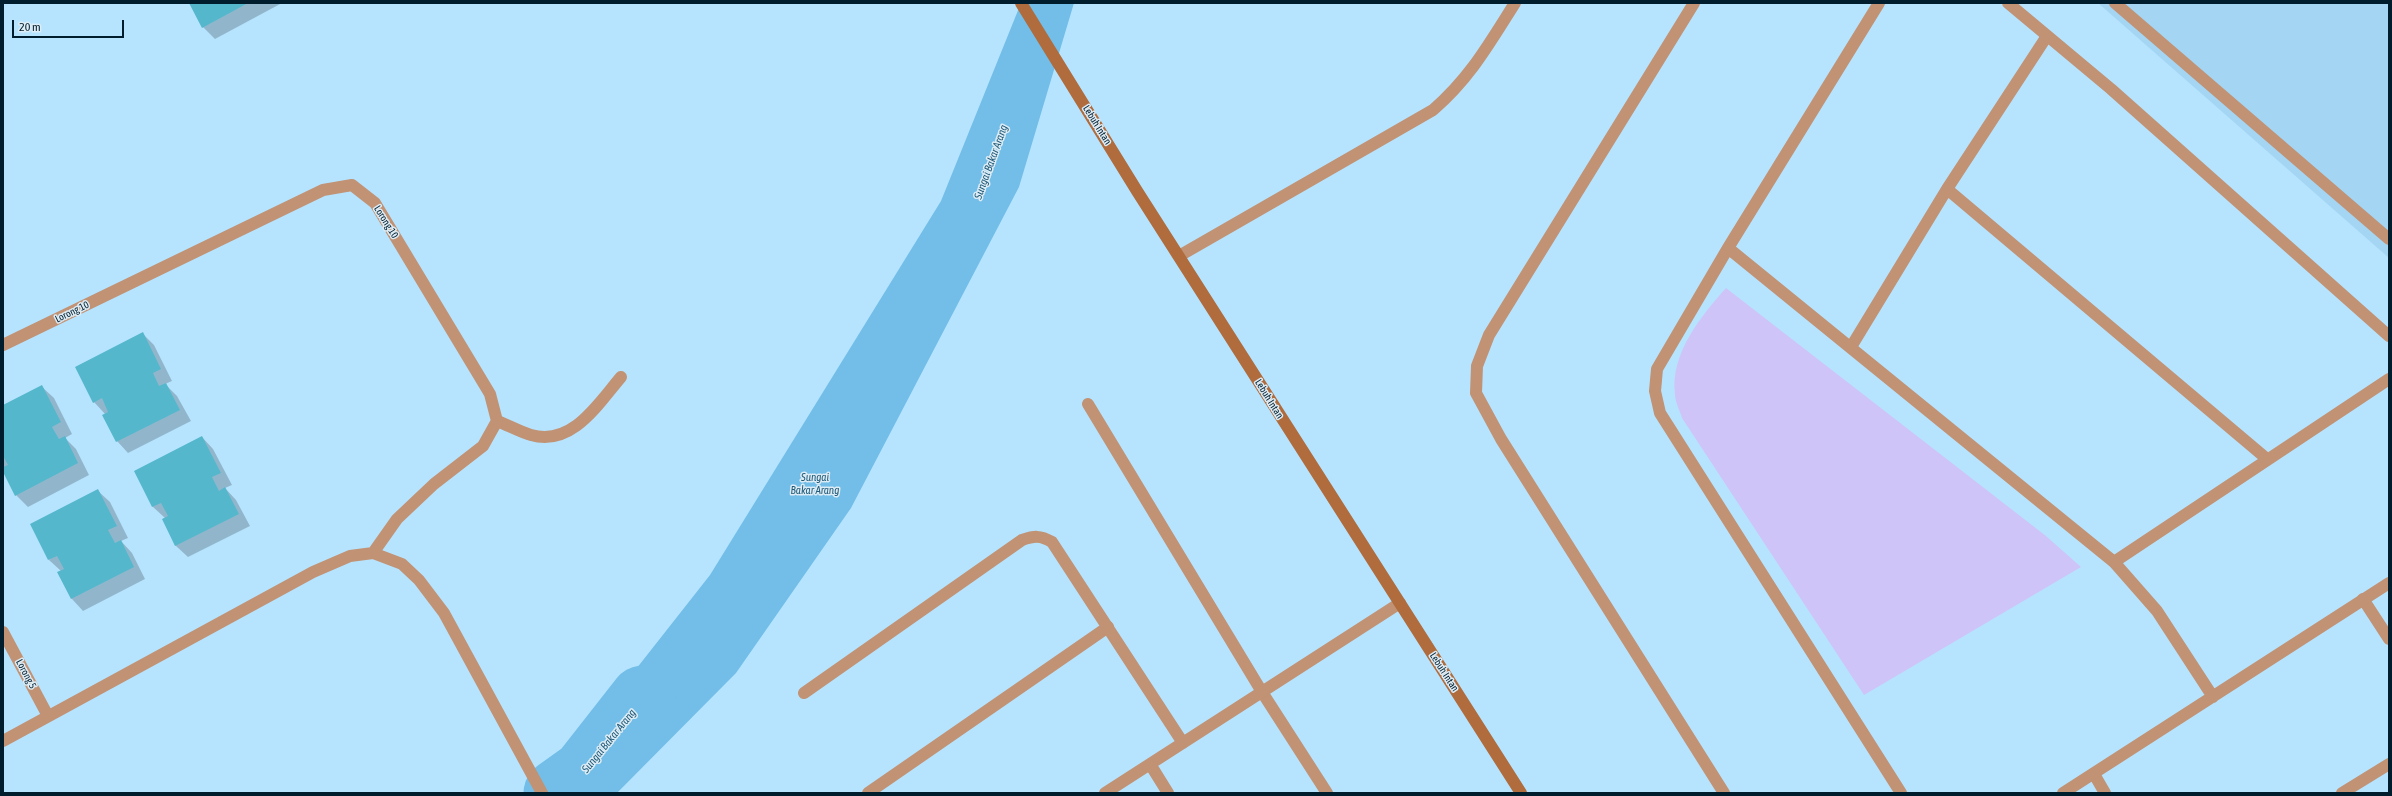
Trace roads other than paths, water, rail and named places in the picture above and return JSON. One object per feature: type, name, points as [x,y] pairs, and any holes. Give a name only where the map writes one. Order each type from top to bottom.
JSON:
[{"type":"main road","name":"Lebuh Intan","points":[[1022,3],[1179,256],[1521,793]]},
{"type":"street","points":[[1179,256],[1433,110],[1456,91],[1474,69],[1515,3]]},
{"type":"street","points":[[1694,3],[1489,334],[1477,366],[1476,393],[1501,439],[1724,793]]},
{"type":"street","points":[[1879,3],[1728,248],[1657,369],[1655,391],[1660,412],[1901,793]]},
{"type":"street","points":[[2008,3],[2116,94],[2389,336]]},
{"type":"street","points":[[2115,3],[2389,239]]},
{"type":"street","points":[[1851,347],[1947,189],[2047,36]]},
{"type":"street","name":"Lorong 10","points":[[3,346],[323,190],[352,185],[375,203],[490,394],[497,421]]},
{"type":"street","points":[[1947,189],[2267,459]]},
{"type":"street","points":[[1728,248],[2114,562],[2158,611],[2214,697]]},
{"type":"street","points":[[373,553],[397,519],[434,484],[483,446],[497,421],[531,435],[548,437],[568,432],[585,420],[620,377]]},
{"type":"street","points":[[2114,562],[2389,379]]},
{"type":"street","points":[[1088,404],[1262,692],[1327,793]]},
{"type":"street","points":[[804,693],[1022,540],[1033,536],[1043,537],[1052,542],[1183,743]]},
{"type":"street","points":[[3,741],[313,572],[350,556],[373,553],[402,564],[419,580],[444,613],[542,793]]},
{"type":"street","points":[[2063,793],[2389,583]]},
{"type":"street","points":[[2363,599],[2389,639]]},
{"type":"street","points":[[1106,793],[1400,603]]},
{"type":"street","points":[[868,793],[1108,627]]},
{"type":"street","name":"Lorong 5","points":[[3,632],[48,716]]},
{"type":"street","points":[[1150,764],[1168,793]]},
{"type":"street","points":[[2342,793],[2389,764]]},
{"type":"street","points":[[2094,774],[2105,793]]},
{"type":"water","name":"Sungai Bakar Arang","points":[[1021,3],[1074,3],[1019,187],[851,508],[736,673],[617,793],[600,793],[570,753],[710,575],[941,201]]},
{"type":"waterway","name":"Sungai Bakar Arang","points":[[557,793],[585,773],[643,699]]}]
